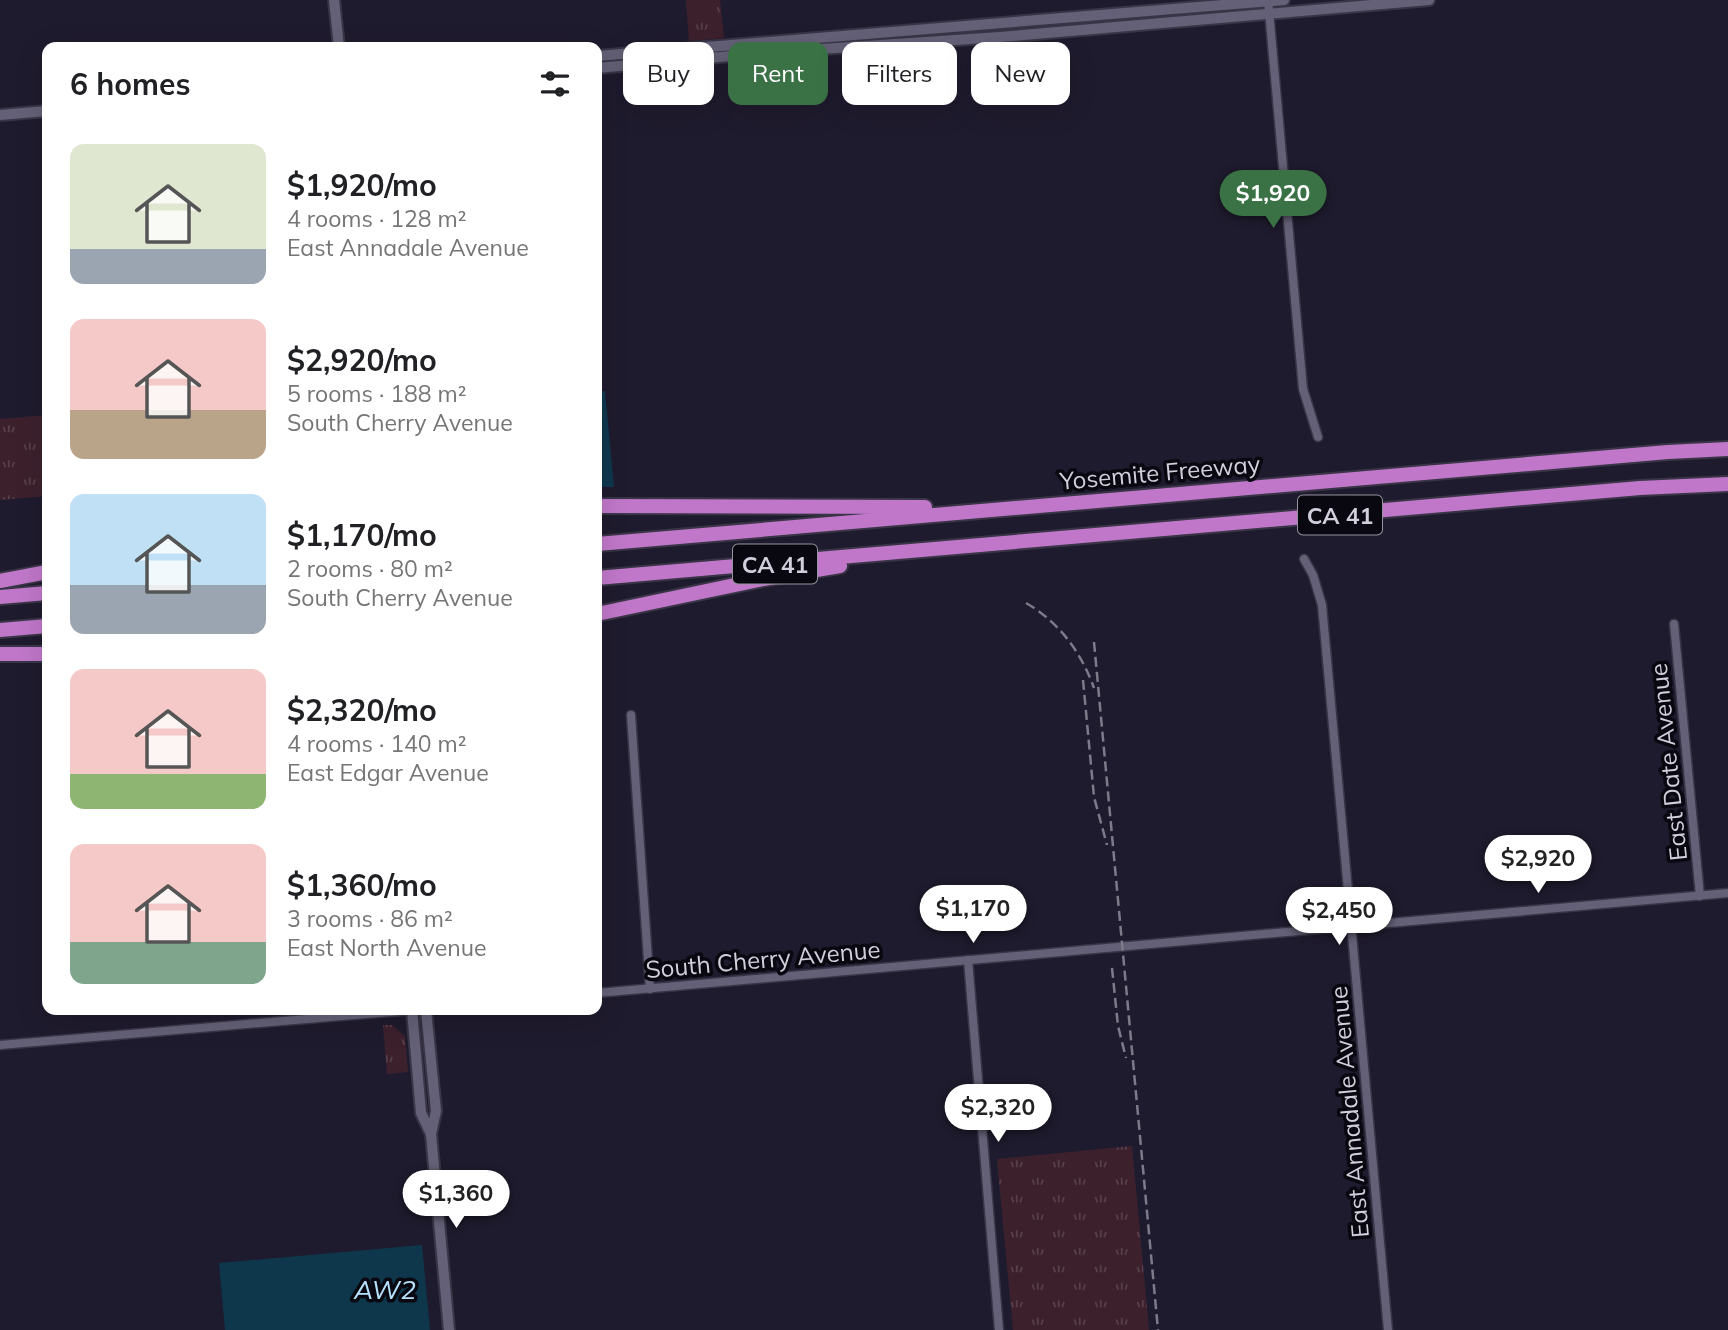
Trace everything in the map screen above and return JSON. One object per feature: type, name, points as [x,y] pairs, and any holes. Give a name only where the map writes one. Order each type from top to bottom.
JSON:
[{"type":"highway","name":"Yosemite Freeway","points":[[602,544],[1654,453],[1728,449]]},
{"type":"highway","name":"CA 41","points":[[602,578],[1640,488],[1728,484]]},
{"type":"highway","points":[[602,506],[889,506],[993,509]]},
{"type":"highway","points":[[602,613],[763,579],[953,549]]},
{"type":"highway","points":[[0,581],[42,573]]},
{"type":"highway","points":[[0,597],[42,593]]},
{"type":"highway","points":[[0,630],[42,626]]},
{"type":"highway","points":[[0,654],[42,654]]},
{"type":"main road","points":[[334,0],[338,42]]},
{"type":"main road","points":[[602,67],[980,27],[1284,0]]},
{"type":"main road","points":[[602,56],[834,42],[988,38],[1429,0]]},
{"type":"main road","points":[[0,115],[42,111]]},
{"type":"main road","points":[[412,1015],[422,1113],[431,1134]]},
{"type":"main road","points":[[426,1015],[436,1111],[431,1134],[449,1330]]},
{"type":"street","points":[[1268,1],[1303,388],[1318,437]]},
{"type":"street","name":"East Annadale Avenue","points":[[1304,559],[1313,575],[1322,605],[1388,1330]]},
{"type":"street","name":"East Date Avenue","points":[[1674,624],[1700,895]]},
{"type":"street","points":[[631,715],[650,989]]},
{"type":"street","name":"South Cherry Avenue","points":[[602,993],[1728,893]]},
{"type":"street","points":[[968,960],[999,1330]]},
{"type":"street","points":[[0,1045],[353,1015]]},
{"type":"green space","points":[[686,0],[720,0],[724,38],[689,41]]},
{"type":"green space","points":[[42,415],[42,496],[0,500],[0,419]]},
{"type":"green space","points":[[383,1025],[392,1025],[405,1036],[408,1072],[387,1074]]},
{"type":"green space","points":[[1132,1146],[1149,1330],[1013,1330],[997,1159]]},
{"type":"water","points":[[602,391],[605,391],[614,487],[602,487]]},
{"type":"water","name":"AW2","points":[[422,1245],[430,1330],[225,1330],[219,1263]]},
{"type":"railway","points":[[1026,603],[1049,619],[1068,639],[1083,662],[1094,688]]},
{"type":"railway","points":[[1094,642],[1158,1330]]},
{"type":"railway","points":[[1083,680],[1094,797],[1107,845]]},
{"type":"railway","points":[[1112,968],[1118,1026],[1126,1058]]}]
